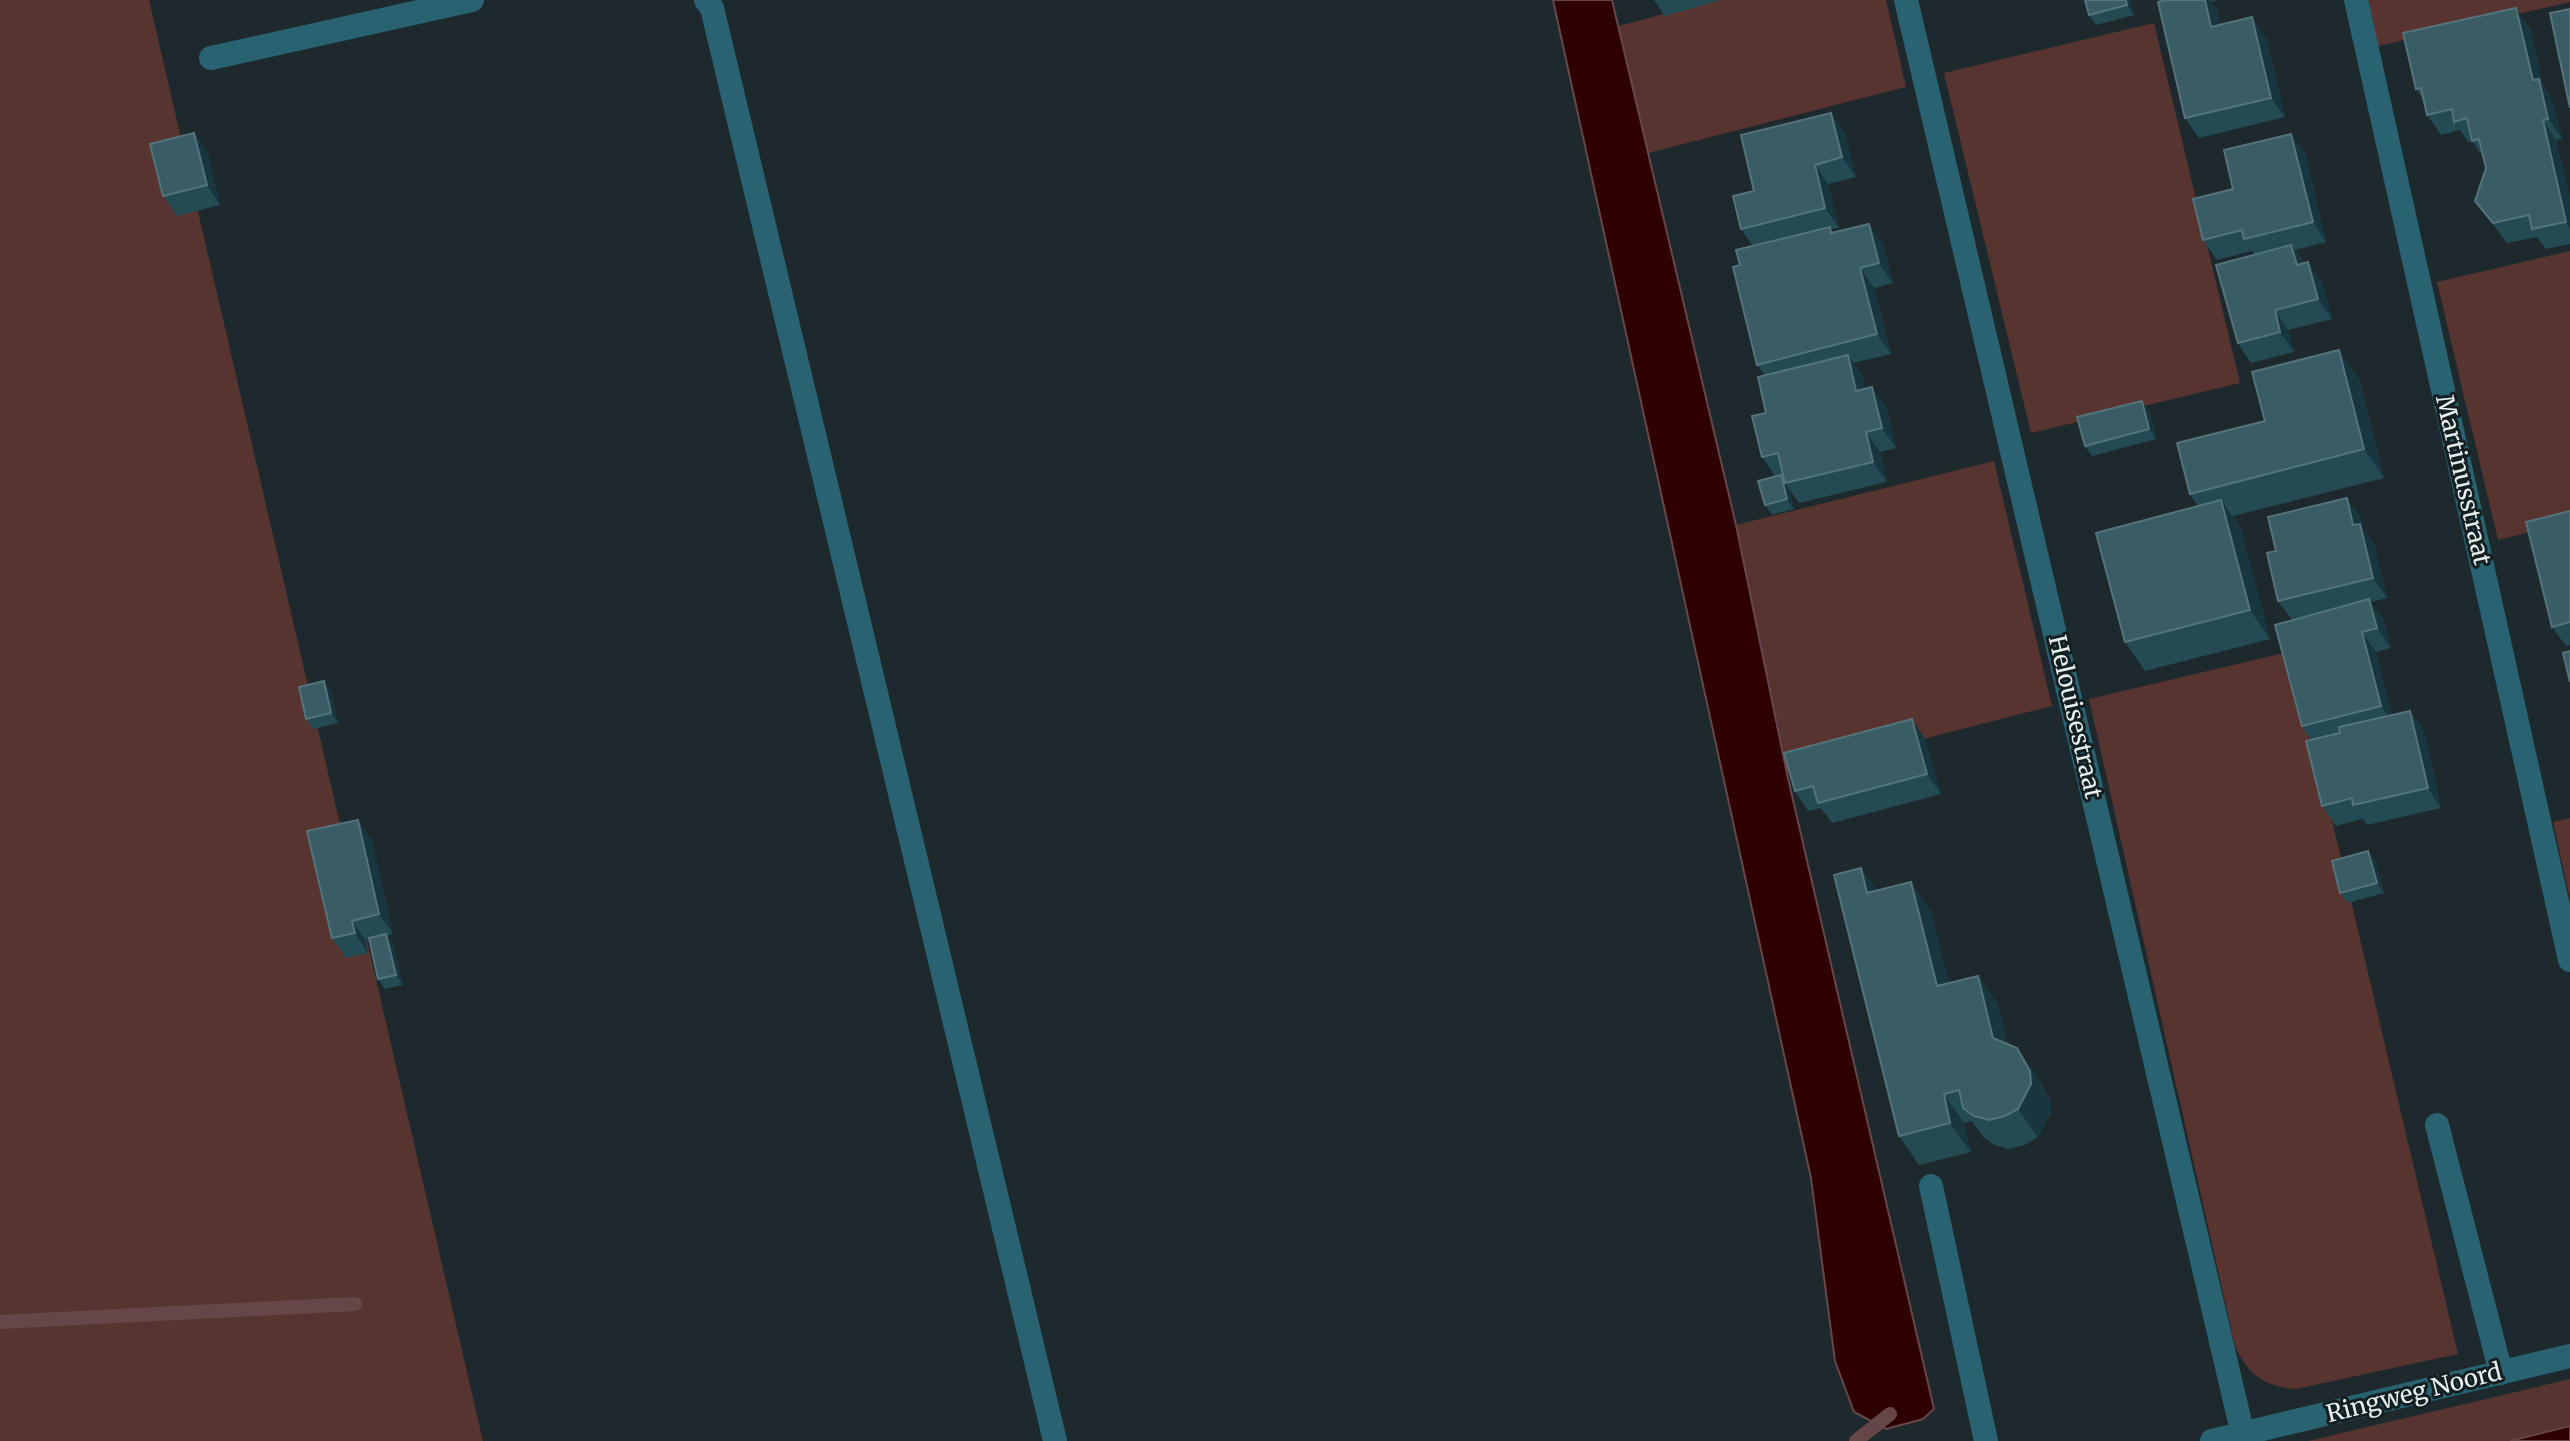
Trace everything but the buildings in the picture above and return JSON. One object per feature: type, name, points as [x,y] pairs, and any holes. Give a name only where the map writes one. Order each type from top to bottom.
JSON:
[{"type":"street","points":[[211,58],[472,0]]},
{"type":"street","points":[[706,0],[712,8],[1055,1441]]},
{"type":"street","name":"Helouisestraat","points":[[1906,0],[2243,1435]]},
{"type":"street","name":"Martinusstraat","points":[[2356,0],[2570,960]]},
{"type":"street","points":[[2437,1125],[2501,1373]]},
{"type":"street","points":[[1931,1186],[1986,1441]]},
{"type":"street","name":"Ringweg Noord","points":[[2212,1441],[2570,1356]]},
{"type":"shaded area","points":[[0,0],[149,0],[483,1441],[0,1441]]},
{"type":"shaded area","points":[[1553,0],[1612,0],[1736,525],[1787,774],[1934,1409],[1923,1419],[1886,1429],[1854,1412],[1835,1361],[1811,1178]]},
{"type":"shaded area","points":[[1717,0],[1886,0],[1906,87],[1648,153],[1618,26]]},
{"type":"shaded area","points":[[2368,0],[2570,0],[2570,2],[2378,46]]},
{"type":"shaded area","points":[[2154,23],[2240,383],[2031,433],[1944,73]]},
{"type":"shaded area","points":[[2570,251],[2570,522],[2498,540],[2437,282]]},
{"type":"shaded area","points":[[1994,461],[2052,706],[1787,774],[1736,525]]},
{"type":"shaded area","points":[[2292,651],[2458,1354],[2296,1389],[2275,1385],[2258,1377],[2246,1365],[2235,1346],[2089,699]]},
{"type":"shaded area","points":[[2570,818],[2570,899],[2553,822]]},
{"type":"shaded area","points":[[2570,1379],[2570,1426],[2510,1441],[2308,1441]]},
{"type":"shaded area","points":[[2570,1426],[2570,1441],[2510,1441]]},
{"type":"waterway","points":[[0,1322],[355,1304]]},
{"type":"waterway","points":[[1856,1441],[1890,1414]]}]
